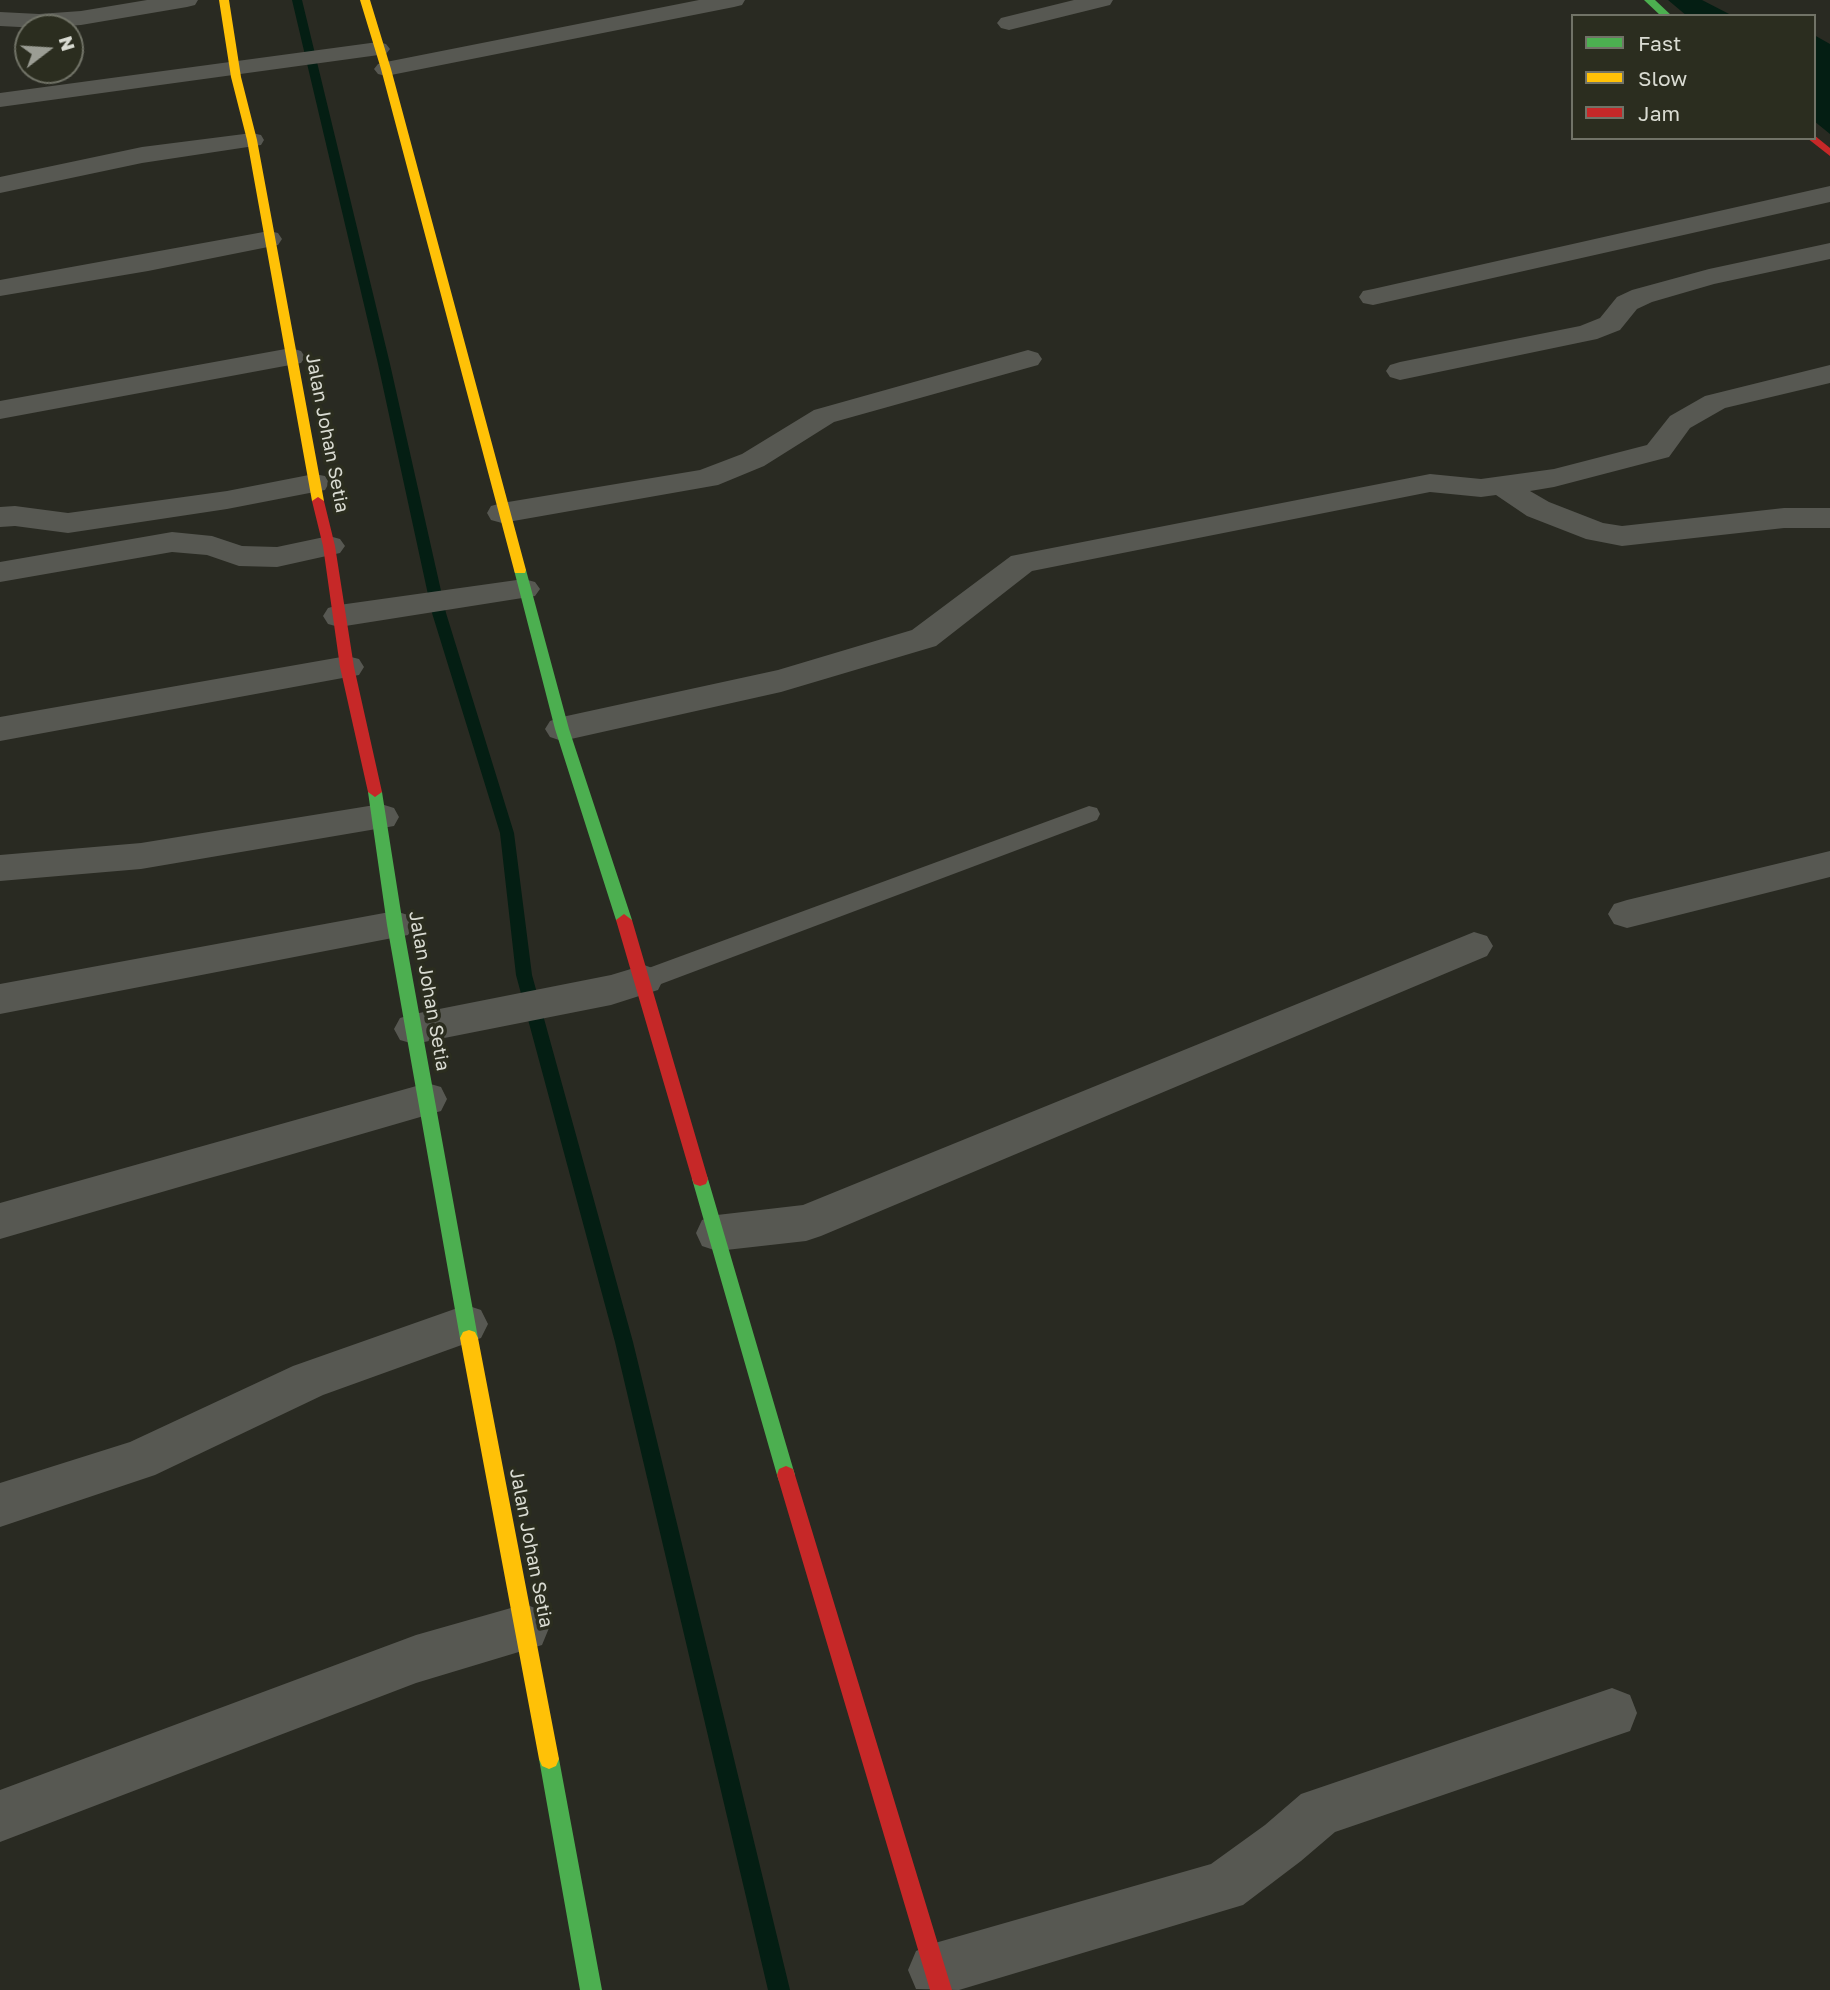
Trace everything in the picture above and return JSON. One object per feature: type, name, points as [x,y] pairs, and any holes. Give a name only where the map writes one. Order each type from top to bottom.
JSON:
[{"type":"main road","name":"Jalan Johan Setia","points":[[224,0],[314,483],[329,546],[347,667],[381,817],[395,925],[466,1324],[504,1634],[591,1990]]},
{"type":"main road","points":[[365,0],[562,729],[628,985],[717,1233],[753,1364],[938,1980]]},
{"type":"main road","points":[[1649,0],[1665,14]]},
{"type":"main road","points":[[1814,140],[1830,153]]},
{"type":"street","points":[[0,19],[39,22],[81,18],[187,0]]},
{"type":"street","points":[[0,100],[354,51],[382,59],[734,0]]},
{"type":"street","points":[[1009,23],[1102,0]]},
{"type":"street","points":[[0,184],[142,155],[252,140]]},
{"type":"street","points":[[1373,297],[1829,194]]},
{"type":"street","points":[[0,288],[269,239]]},
{"type":"street","points":[[1399,371],[1587,333],[1610,324],[1627,303],[1642,296],[1709,277],[1830,251]]},
{"type":"street","points":[[0,410],[291,357]]},
{"type":"street","points":[[502,513],[707,478],[753,460],[824,416],[1028,359]]},
{"type":"street","points":[[562,729],[781,681],[924,638],[1022,563],[1430,482],[1481,488],[1554,478],[1658,451],[1680,422],[1715,402],[1830,374]]},
{"type":"street","points":[[0,517],[15,516],[68,523],[227,500],[314,483]]},
{"type":"street","points":[[1502,486],[1538,509],[1597,532],[1622,536],[1784,518],[1830,518]]},
{"type":"street","points":[[0,572],[172,542],[212,546],[239,556],[276,557],[329,546]]},
{"type":"street","points":[[340,616],[524,589]]},
{"type":"street","points":[[0,729],[347,667]]},
{"type":"street","points":[[0,868],[141,856],[381,817]]},
{"type":"street","points":[[1627,914],[1830,864]]},
{"type":"street","points":[[0,999],[395,925]]},
{"type":"street","points":[[717,1233],[806,1223],[1214,1051],[1474,946]]},
{"type":"street","points":[[414,1029],[628,985]]},
{"type":"street","points":[[0,1221],[427,1099]]},
{"type":"street","points":[[0,1505],[139,1460],[309,1380],[466,1324]]},
{"type":"street","points":[[0,1816],[416,1659],[504,1634]]},
{"type":"street","points":[[938,1980],[1224,1886],[1283,1843],[1319,1812],[1612,1713]]},
{"type":"lane","points":[[628,985],[1089,814]]},
{"type":"shaded area","points":[[1668,0],[1702,0],[1729,14],[1685,14]]},
{"type":"shaded area","points":[[1816,36],[1830,44],[1830,134],[1816,123]]},
{"type":"waterway","points":[[297,0],[384,364],[439,613],[507,833],[524,975],[624,1342],[779,1990]]},
{"type":"traffic: fast","points":[[1649,0],[1665,14]]},
{"type":"traffic: fast","points":[[520,570],[562,729],[624,920]]},
{"type":"traffic: fast","points":[[375,792],[395,925],[469,1338]]},
{"type":"traffic: fast","points":[[700,1179],[786,1475]]},
{"type":"traffic: fast","points":[[549,1759],[591,1990]]},
{"type":"traffic: slow","points":[[224,0],[236,77],[252,140],[318,501]]},
{"type":"traffic: slow","points":[[365,0],[386,69],[520,570]]},
{"type":"traffic: slow","points":[[469,1338],[549,1759]]},
{"type":"traffic: jam","points":[[1814,140],[1830,153]]},
{"type":"traffic: jam","points":[[318,501],[329,546],[347,667],[375,792]]},
{"type":"traffic: jam","points":[[624,920],[700,1179]]},
{"type":"traffic: jam","points":[[786,1475],[941,1990]]}]
